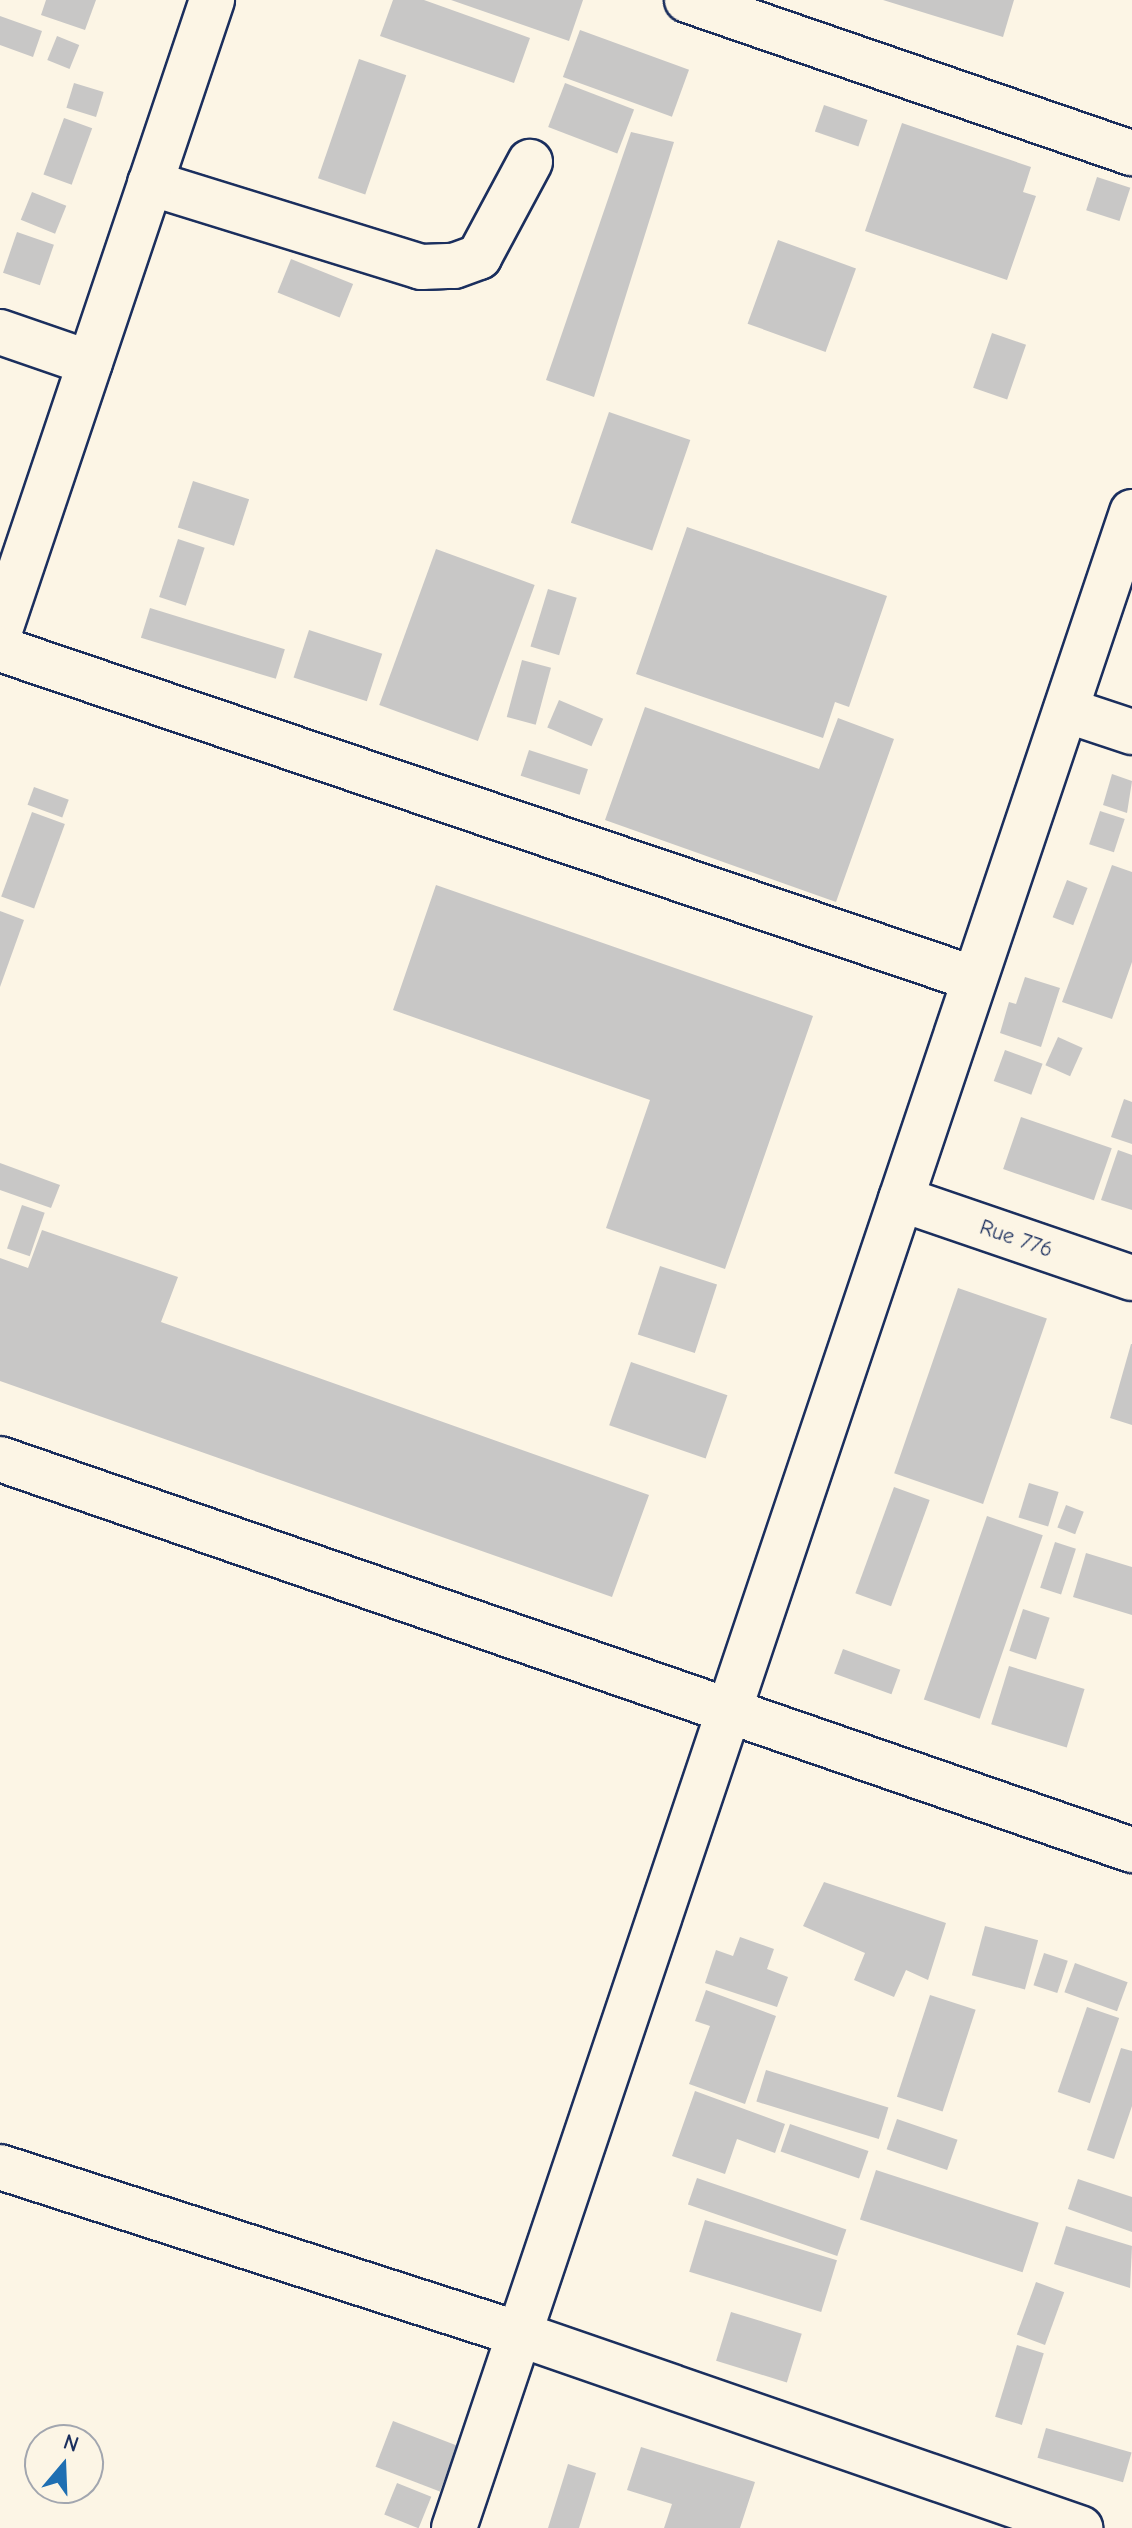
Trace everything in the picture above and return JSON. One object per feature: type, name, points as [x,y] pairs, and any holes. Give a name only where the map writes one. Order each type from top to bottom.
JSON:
[{"type":"street","points":[[0,630],[212,0]]},
{"type":"street","points":[[687,0],[1132,153]]},
{"type":"street","points":[[150,183],[421,267],[454,266],[479,257],[530,162]]},
{"type":"street","points":[[0,332],[90,363]]},
{"type":"street","points":[[454,2528],[1132,512]]},
{"type":"street","points":[[0,649],[975,979]]},
{"type":"street","points":[[1066,710],[1132,732]]},
{"type":"street","name":"Rue 776","points":[[901,1199],[1132,1278]]},
{"type":"street","points":[[0,1459],[1132,1850]]},
{"type":"street","points":[[0,2167],[519,2334],[1080,2528]]},
{"type":"building","points":[[46,0],[96,0],[85,30],[41,15]]},
{"type":"building","points":[[393,0],[424,0],[530,38],[514,83],[380,36]]},
{"type":"building","points":[[451,0],[583,0],[569,41]]},
{"type":"building","points":[[883,0],[1014,0],[1003,37]]},
{"type":"building","points":[[0,16],[42,31],[33,57],[0,45]]},
{"type":"building","points":[[580,30],[689,70],[672,117],[563,77]]},
{"type":"building","points":[[57,36],[79,45],[70,69],[47,60]]},
{"type":"building","points":[[359,59],[406,75],[365,194],[318,178]]},
{"type":"building","points":[[74,83],[104,92],[96,117],[66,108]]},
{"type":"building","points":[[565,83],[634,110],[617,153],[548,127]]},
{"type":"building","points":[[824,105],[867,120],[858,146],[815,131]]},
{"type":"building","points":[[64,118],[92,128],[72,185],[43,174]]},
{"type":"building","points":[[902,123],[1031,167],[1023,192],[1036,196],[1007,280],[865,231]]},
{"type":"building","points":[[631,132],[674,142],[594,397],[546,380]]},
{"type":"building","points":[[1097,177],[1130,188],[1119,221],[1086,210]]},
{"type":"building","points":[[32,192],[66,206],[55,234],[21,220]]},
{"type":"building","points":[[17,232],[54,245],[40,285],[3,273]]},
{"type":"building","points":[[778,240],[856,268],[826,352],[748,324]]},
{"type":"building","points":[[291,259],[353,284],[340,317],[278,292]]},
{"type":"building","points":[[992,333],[1026,345],[1007,400],[973,388]]},
{"type":"building","points":[[609,412],[690,440],[652,551],[571,523]]},
{"type":"building","points":[[193,481],[249,499],[234,546],[178,528]]},
{"type":"building","points":[[687,527],[887,596],[849,707],[835,702],[823,738],[636,674]]},
{"type":"building","points":[[178,539],[205,548],[186,606],[159,597]]},
{"type":"building","points":[[436,549],[535,585],[478,741],[379,705]]},
{"type":"building","points":[[548,589],[577,598],[559,655],[530,646]]},
{"type":"building","points":[[150,608],[285,649],[276,679],[141,638]]},
{"type":"building","points":[[309,630],[382,654],[367,701],[294,678]]},
{"type":"building","points":[[522,660],[551,668],[536,725],[507,717]]},
{"type":"building","points":[[559,700],[603,719],[591,746],[547,728]]},
{"type":"building","points":[[645,707],[819,769],[838,718],[894,739],[836,902],[605,820]]},
{"type":"building","points":[[529,750],[588,769],[580,795],[521,776]]},
{"type":"building","points":[[1112,774],[1132,781],[1127,813],[1103,805]]},
{"type":"building","points":[[34,787],[69,800],[62,818],[28,805]]},
{"type":"building","points":[[1100,811],[1125,819],[1114,852],[1089,844]]},
{"type":"building","points":[[32,812],[65,824],[34,909],[1,897]]},
{"type":"building","points":[[1112,865],[1132,872],[1132,962],[1112,1019],[1062,1002]]},
{"type":"building","points":[[1067,880],[1088,888],[1073,925],[1053,917]]},
{"type":"building","points":[[436,885],[813,1016],[725,1269],[606,1228],[650,1100],[393,1010]]},
{"type":"building","points":[[0,911],[24,920],[0,987]]},
{"type":"building","points":[[1025,977],[1060,988],[1041,1047],[1000,1033],[1009,1002],[1016,1004]]},
{"type":"building","points":[[1058,1037],[1083,1048],[1070,1076],[1045,1065]]},
{"type":"building","points":[[1005,1050],[1043,1064],[1031,1095],[994,1081]]},
{"type":"building","points":[[1124,1099],[1132,1102],[1132,1144],[1111,1137]]},
{"type":"building","points":[[1021,1117],[1112,1148],[1094,1200],[1003,1169]]},
{"type":"building","points":[[1118,1150],[1132,1155],[1132,1210],[1101,1200]]},
{"type":"building","points":[[0,1163],[60,1185],[51,1208],[0,1190]]},
{"type":"building","points":[[22,1205],[45,1213],[30,1256],[7,1248]]},
{"type":"building","points":[[42,1230],[178,1277],[161,1322],[649,1495],[612,1597],[0,1381],[0,1258],[28,1268]]},
{"type":"building","points":[[660,1266],[717,1285],[695,1353],[638,1334]]},
{"type":"building","points":[[958,1288],[1047,1319],[983,1504],[894,1473]]},
{"type":"building","points":[[1132,1344],[1132,1425],[1110,1418]]},
{"type":"building","points":[[631,1362],[727,1395],[706,1459],[609,1425]]},
{"type":"building","points":[[1029,1483],[1059,1492],[1048,1526],[1018,1517]]},
{"type":"building","points":[[894,1487],[930,1500],[891,1606],[855,1593]]},
{"type":"building","points":[[1066,1505],[1084,1512],[1075,1534],[1057,1527]]},
{"type":"building","points":[[987,1516],[1043,1535],[980,1719],[924,1699]]},
{"type":"building","points":[[1055,1542],[1076,1549],[1061,1594],[1040,1588]]},
{"type":"building","points":[[1086,1553],[1132,1567],[1132,1615],[1073,1597]]},
{"type":"building","points":[[1023,1609],[1050,1618],[1036,1659],[1009,1651]]},
{"type":"building","points":[[843,1649],[900,1670],[891,1694],[834,1673]]},
{"type":"building","points":[[1009,1666],[1085,1689],[1067,1747],[991,1724]]},
{"type":"building","points":[[824,1882],[946,1923],[928,1980],[906,1970],[894,1997],[854,1980],[865,1953],[803,1926]]},
{"type":"building","points":[[985,1926],[1038,1940],[1025,1989],[972,1975]]},
{"type":"building","points":[[740,1937],[774,1949],[767,1969],[788,1977],[777,2007],[705,1983],[716,1950],[733,1956]]},
{"type":"building","points":[[1044,1953],[1068,1961],[1057,1993],[1033,1985]]},
{"type":"building","points":[[1075,1963],[1128,1982],[1117,2011],[1064,1992]]},
{"type":"building","points":[[706,1990],[776,2016],[745,2104],[689,2084],[710,2026],[695,2021]]},
{"type":"building","points":[[930,1995],[976,2010],[943,2112],[897,2097]]},
{"type":"building","points":[[1087,2007],[1119,2018],[1090,2103],[1058,2092]]},
{"type":"building","points":[[1121,2048],[1132,2051],[1132,2106],[1114,2159],[1087,2150]]},
{"type":"building","points":[[766,2070],[888,2107],[879,2139],[756,2102]]},
{"type":"building","points":[[695,2091],[785,2124],[775,2153],[737,2139],[725,2174],[672,2156]]},
{"type":"building","points":[[897,2119],[958,2140],[947,2170],[887,2149]]},
{"type":"building","points":[[790,2124],[868,2151],[859,2178],[781,2151]]},
{"type":"building","points":[[876,2170],[1039,2223],[1023,2272],[860,2219]]},
{"type":"building","points":[[697,2178],[846,2229],[837,2256],[688,2204]]},
{"type":"building","points":[[1078,2179],[1132,2197],[1132,2232],[1068,2209]]},
{"type":"building","points":[[705,2220],[837,2260],[821,2312],[689,2272]]},
{"type":"building","points":[[1066,2226],[1132,2246],[1130,2288],[1054,2264]]},
{"type":"building","points":[[1036,2282],[1064,2292],[1045,2345],[1017,2335]]},
{"type":"building","points":[[731,2312],[802,2334],[787,2382],[716,2361]]},
{"type":"building","points":[[1017,2345],[1044,2353],[1022,2425],[995,2417]]},
{"type":"building","points":[[393,2421],[457,2446],[440,2491],[375,2467]]},
{"type":"building","points":[[1046,2428],[1132,2453],[1123,2482],[1037,2458]]},
{"type":"building","points":[[641,2447],[755,2482],[740,2528],[664,2528],[672,2504],[627,2490]]},
{"type":"building","points":[[568,2464],[596,2473],[579,2528],[548,2528]]},
{"type":"building","points":[[397,2483],[431,2497],[419,2528],[384,2515]]}]
